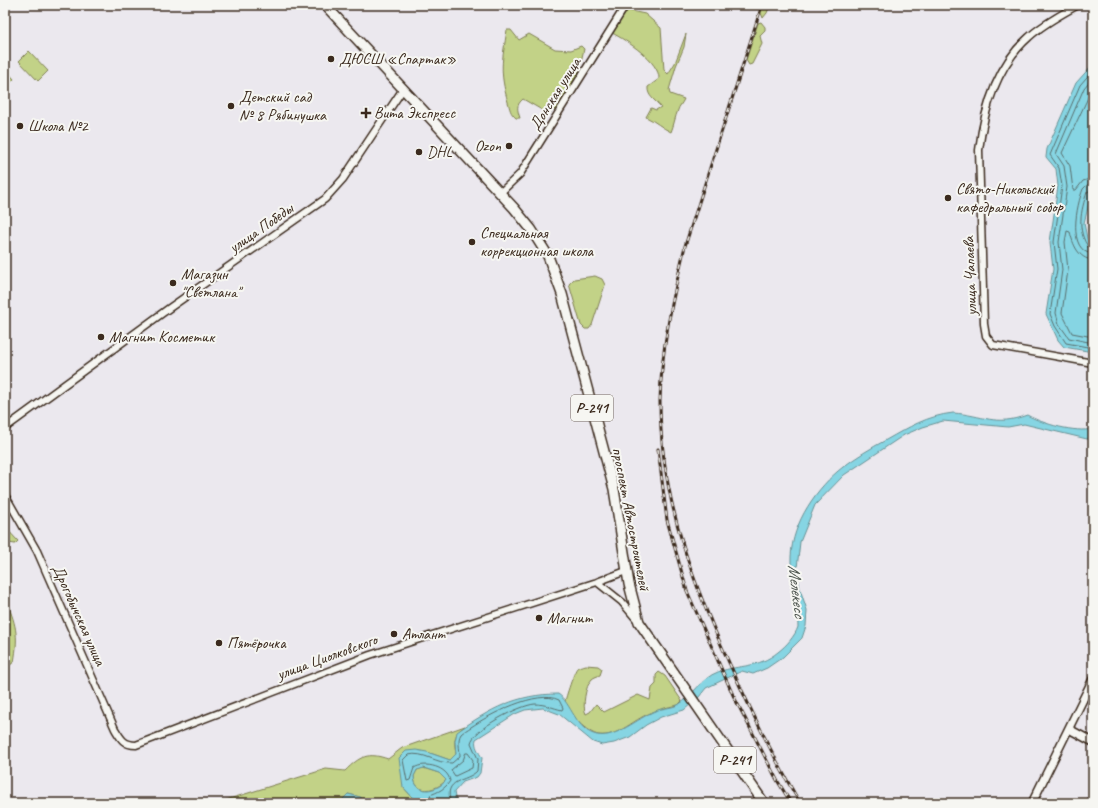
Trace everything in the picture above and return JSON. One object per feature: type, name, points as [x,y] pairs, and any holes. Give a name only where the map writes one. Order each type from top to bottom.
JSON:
[{"type":"highway","name":"проспект Автостроителей","points":[[325,5],[500,193],[541,243],[548,256],[562,294],[614,489],[632,603],[639,622],[684,688],[706,716],[764,803]]},
{"type":"main road","points":[[1032,803],[1093,679]]},
{"type":"main road","points":[[1069,729],[1093,742]]},
{"type":"street","name":"Донская улица","points":[[500,193],[520,174],[626,5]]},
{"type":"street","name":"улица Чапаева","points":[[1078,5],[1030,36],[1015,51],[999,75],[984,122],[979,150],[984,324],[986,336],[993,345],[1093,363]]},
{"type":"street","name":"улица Победы","points":[[5,428],[168,309],[325,199],[343,179],[403,89]]},
{"type":"street","name":"Дрогобычская улица","points":[[5,495],[37,551],[115,729],[123,741],[128,745]]},
{"type":"street","name":"улица Циолковского","points":[[128,745],[136,745],[370,655],[597,582],[626,571]]},
{"type":"street","points":[[597,582],[622,602],[639,622]]},
{"type":"green space","points":[[763,5],[770,5],[763,18],[761,13]]},
{"type":"green space","points":[[626,10],[645,14],[661,28],[664,70],[668,74],[675,63],[686,34],[684,47],[676,66],[669,90],[670,94],[684,99],[678,109],[671,132],[646,117],[651,108],[656,110],[661,107],[650,95],[648,90],[648,87],[659,79],[658,72],[641,52],[612,33],[612,30]]},
{"type":"green space","points":[[761,22],[765,27],[765,31],[760,36],[762,44],[752,64],[749,65],[746,60],[758,23]]},
{"type":"green space","points":[[507,30],[511,30],[519,40],[529,34],[555,49],[571,50],[581,46],[584,49],[578,74],[556,109],[547,113],[523,99],[519,103],[518,107],[520,118],[516,118],[511,113],[502,74]]},
{"type":"green space","points":[[29,51],[48,71],[38,81],[19,61]]},
{"type":"green space","points":[[5,69],[14,79],[5,88]]},
{"type":"green space","points":[[595,276],[602,279],[605,285],[592,325],[589,329],[585,329],[581,325],[569,284],[574,279]]},
{"type":"green space","points":[[5,527],[18,541],[15,544],[9,543],[5,539]]},
{"type":"green space","points":[[5,598],[16,629],[16,644],[14,662],[5,669]]},
{"type":"green space","points":[[586,665],[598,666],[602,669],[600,675],[592,679],[586,691],[584,707],[586,714],[590,712],[596,704],[604,712],[638,695],[650,700],[652,688],[656,684],[656,675],[659,672],[665,676],[682,701],[678,705],[650,713],[612,734],[594,734],[574,717],[565,702],[570,684],[577,668]]},
{"type":"green space","points":[[465,726],[456,735],[456,754],[450,760],[427,752],[403,787],[415,800],[414,803],[369,803],[360,797],[348,794],[339,803],[216,803],[326,769],[345,771],[355,762],[365,757],[375,756],[388,759],[402,748]]},
{"type":"green space","points":[[423,768],[439,773],[446,780],[442,784],[432,789],[427,790],[418,787],[414,776],[417,770]]},
{"type":"water","points":[[1093,64],[1093,188],[1084,223],[1087,238],[1093,248],[1093,352],[1064,347],[1058,340],[1046,314],[1053,269],[1050,242],[1058,186],[1056,169],[1046,157],[1047,149],[1076,83]]},
{"type":"water","name":"Мелекесс","points":[[944,414],[964,414],[998,420],[1006,420],[1027,415],[1042,422],[1068,429],[1093,429],[1093,438],[1087,439],[1024,424],[1008,427],[943,421],[904,435],[844,475],[815,505],[800,542],[797,568],[800,589],[807,610],[806,626],[802,638],[783,657],[767,668],[753,674],[742,671],[706,688],[699,697],[684,710],[661,717],[646,725],[630,737],[614,743],[602,745],[593,742],[559,714],[543,708],[525,710],[515,714],[476,739],[476,747],[482,758],[480,773],[477,777],[463,782],[454,792],[456,803],[430,803],[423,799],[418,803],[414,803],[415,800],[403,787],[399,758],[406,751],[416,750],[450,760],[456,754],[455,741],[457,732],[481,716],[504,704],[530,697],[558,694],[567,703],[584,728],[597,735],[612,734],[648,714],[678,705],[707,678],[718,672],[756,664],[778,652],[790,641],[798,627],[791,566],[792,544],[801,519],[815,495],[833,475],[848,463],[875,446],[926,419]],"holes":[[[424,768],[439,773],[446,780],[438,787],[427,790],[422,789],[418,787],[415,782],[414,776],[417,770]]]},
{"type":"water","points":[[348,794],[360,797],[369,803],[339,803]]},
{"type":"railway","points":[[762,5],[685,246],[668,323],[660,401],[666,475],[683,546],[708,615],[745,697],[775,758],[800,803]]},
{"type":"railway","points":[[658,449],[667,520],[687,591],[733,695],[777,780],[791,803]]},
{"type":"place","name":"ДЮСШ «Спартак»","points":[[331,59]]},
{"type":"place","name":"Детский сад № 8 Рябинушка","points":[[231,106]]},
{"type":"place","name":"Вита Экспресс","points":[[366,113]]},
{"type":"place","name":"Школа №2","points":[[20,126]]},
{"type":"place","name":"Ozon","points":[[509,146]]},
{"type":"place","name":"DHL","points":[[419,152]]},
{"type":"place","name":"Свято-Никольский кафедральный собор","points":[[948,198]]},
{"type":"place","name":"Специальная коррекционная школа","points":[[472,242]]},
{"type":"place","name":"Магазин \"Светлана\"","points":[[173,283]]},
{"type":"place","name":"Магнит Косметик","points":[[101,337]]},
{"type":"place","name":"Магнит","points":[[539,618]]},
{"type":"place","name":"Атлант","points":[[394,634]]},
{"type":"place","name":"Пятёрочка","points":[[219,643]]}]
